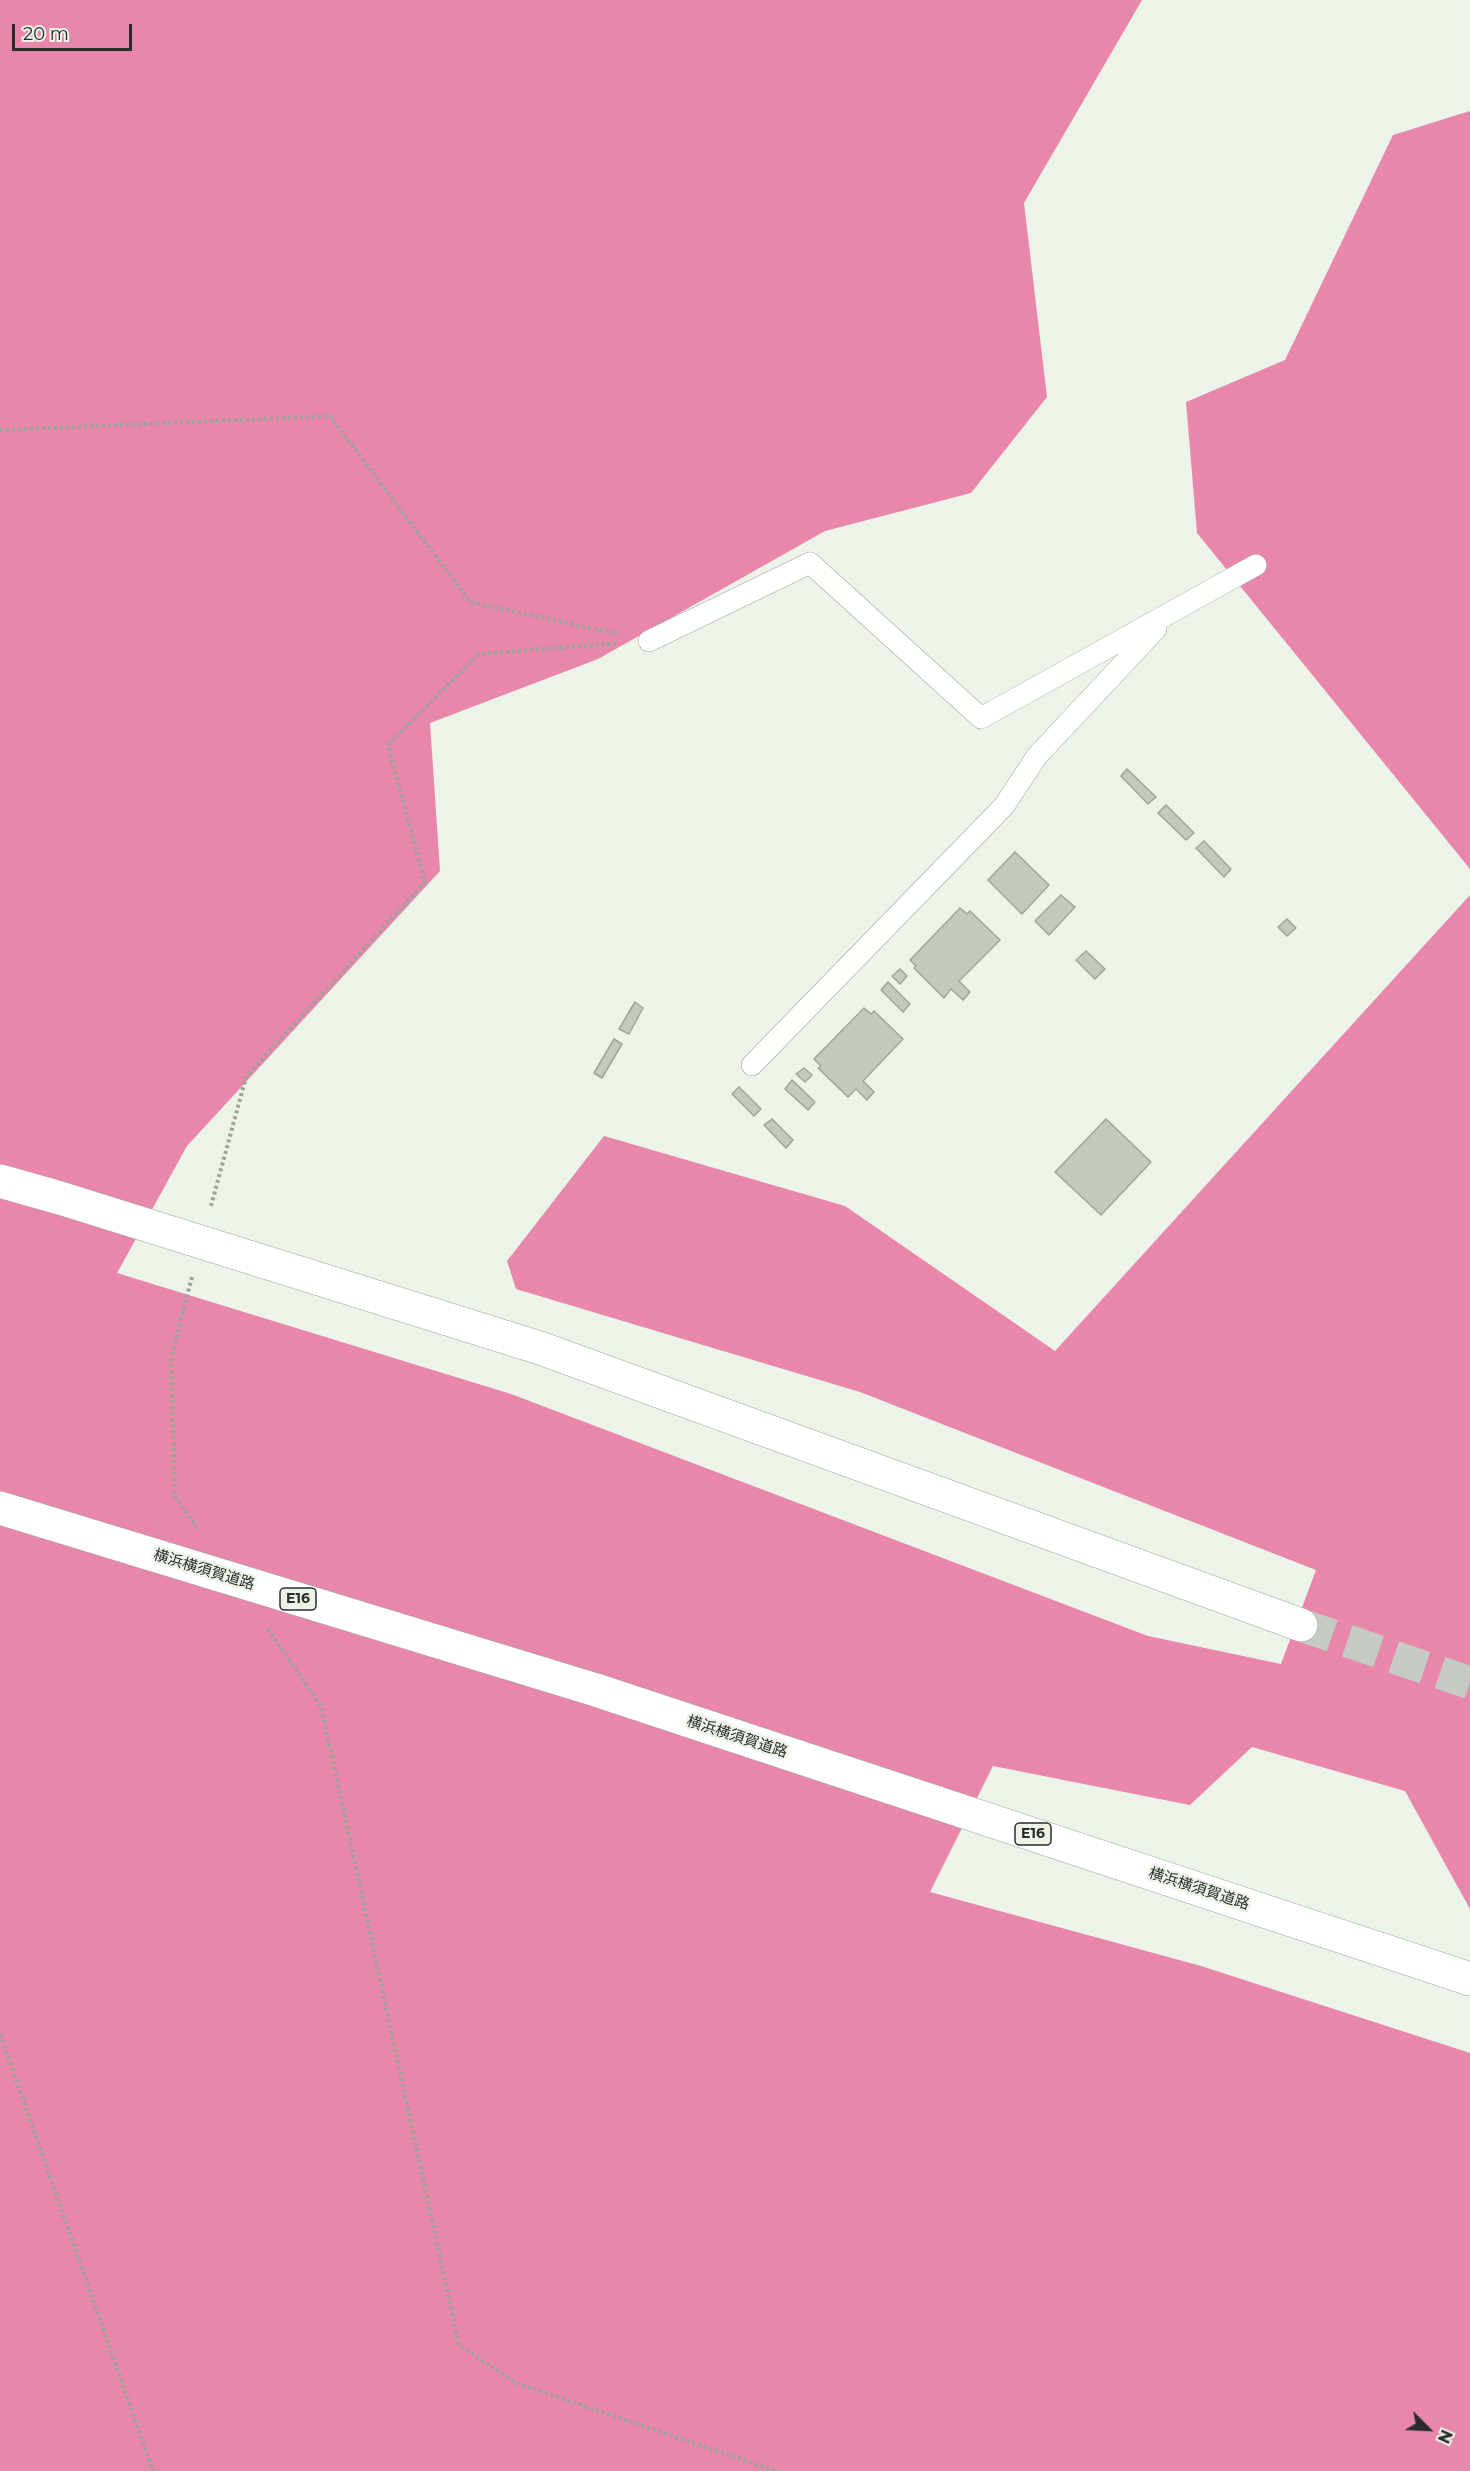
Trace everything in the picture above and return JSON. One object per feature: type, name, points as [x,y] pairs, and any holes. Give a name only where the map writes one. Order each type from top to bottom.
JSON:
[{"type":"highway","points":[[0,1181],[540,1348],[1301,1624]]},
{"type":"highway","name":"横浜横須賀道路","points":[[0,1508],[596,1690],[1470,1978]]},
{"type":"lane","points":[[649,641],[810,563],[981,718],[1256,565]]},
{"type":"lane","points":[[752,1065],[1004,806],[1037,756],[1169,615]]},
{"type":"path","points":[[0,430],[330,416],[470,602],[649,641]]},
{"type":"path","points":[[210,1211],[246,1077],[424,882],[388,745],[479,654],[649,641]]},
{"type":"path","points":[[195,1267],[171,1357],[176,1497],[202,1535]]},
{"type":"path","points":[[262,1620],[321,1706],[459,2345],[516,2383],[776,2471]]},
{"type":"path","points":[[0,2034],[153,2471]]},
{"type":"shaded area","points":[[0,0],[1142,0],[1024,203],[1047,397],[971,493],[825,531],[598,659],[430,723],[440,871],[187,1146],[117,1273],[511,1394],[1148,1636],[1281,1664],[1316,1570],[860,1392],[516,1289],[507,1261],[604,1136],[845,1206],[1055,1351],[1470,895],[1470,1909],[1405,1791],[1252,1747],[1190,1805],[993,1766],[930,1892],[1201,1966],[1470,2053],[1470,2471],[0,2471]]},
{"type":"shaded area","points":[[1470,111],[1470,869],[1197,533],[1186,402],[1285,360],[1393,135]]},
{"type":"building","points":[[1127,769],[1156,797],[1148,804],[1121,776]]},
{"type":"building","points":[[1166,805],[1194,833],[1186,840],[1158,813]]},
{"type":"building","points":[[1204,841],[1231,869],[1224,877],[1196,848]]},
{"type":"building","points":[[1015,852],[1049,885],[1022,914],[988,880]]},
{"type":"building","points":[[1061,895],[1075,907],[1049,935],[1035,921]]},
{"type":"building","points":[[960,908],[967,914],[970,911],[1000,940],[959,981],[970,992],[963,1000],[951,989],[944,998],[914,968],[916,966],[910,960]]},
{"type":"building","points":[[1287,919],[1296,928],[1287,936],[1278,927]]},
{"type":"building","points":[[1086,951],[1105,969],[1095,979],[1076,960]]},
{"type":"building","points":[[900,969],[907,976],[900,984],[892,976]]},
{"type":"building","points":[[888,982],[910,1004],[903,1012],[881,990]]},
{"type":"building","points":[[635,1002],[643,1008],[629,1034],[619,1029]]},
{"type":"building","points":[[864,1008],[871,1014],[874,1011],[903,1039],[863,1081],[874,1092],[867,1100],[856,1089],[848,1097],[818,1068],[821,1066],[814,1059]]},
{"type":"building","points":[[614,1039],[622,1044],[602,1078],[594,1073]]},
{"type":"building","points":[[804,1068],[812,1075],[805,1082],[796,1074]]},
{"type":"building","points":[[792,1080],[815,1102],[808,1110],[785,1089]]},
{"type":"building","points":[[739,1087],[761,1109],[754,1116],[732,1094]]},
{"type":"building","points":[[772,1119],[793,1140],[786,1148],[764,1125]]},
{"type":"building","points":[[1106,1119],[1151,1162],[1101,1215],[1055,1172]]},
{"type":"tunnel","points":[[1301,1625],[1470,1683]]}]
